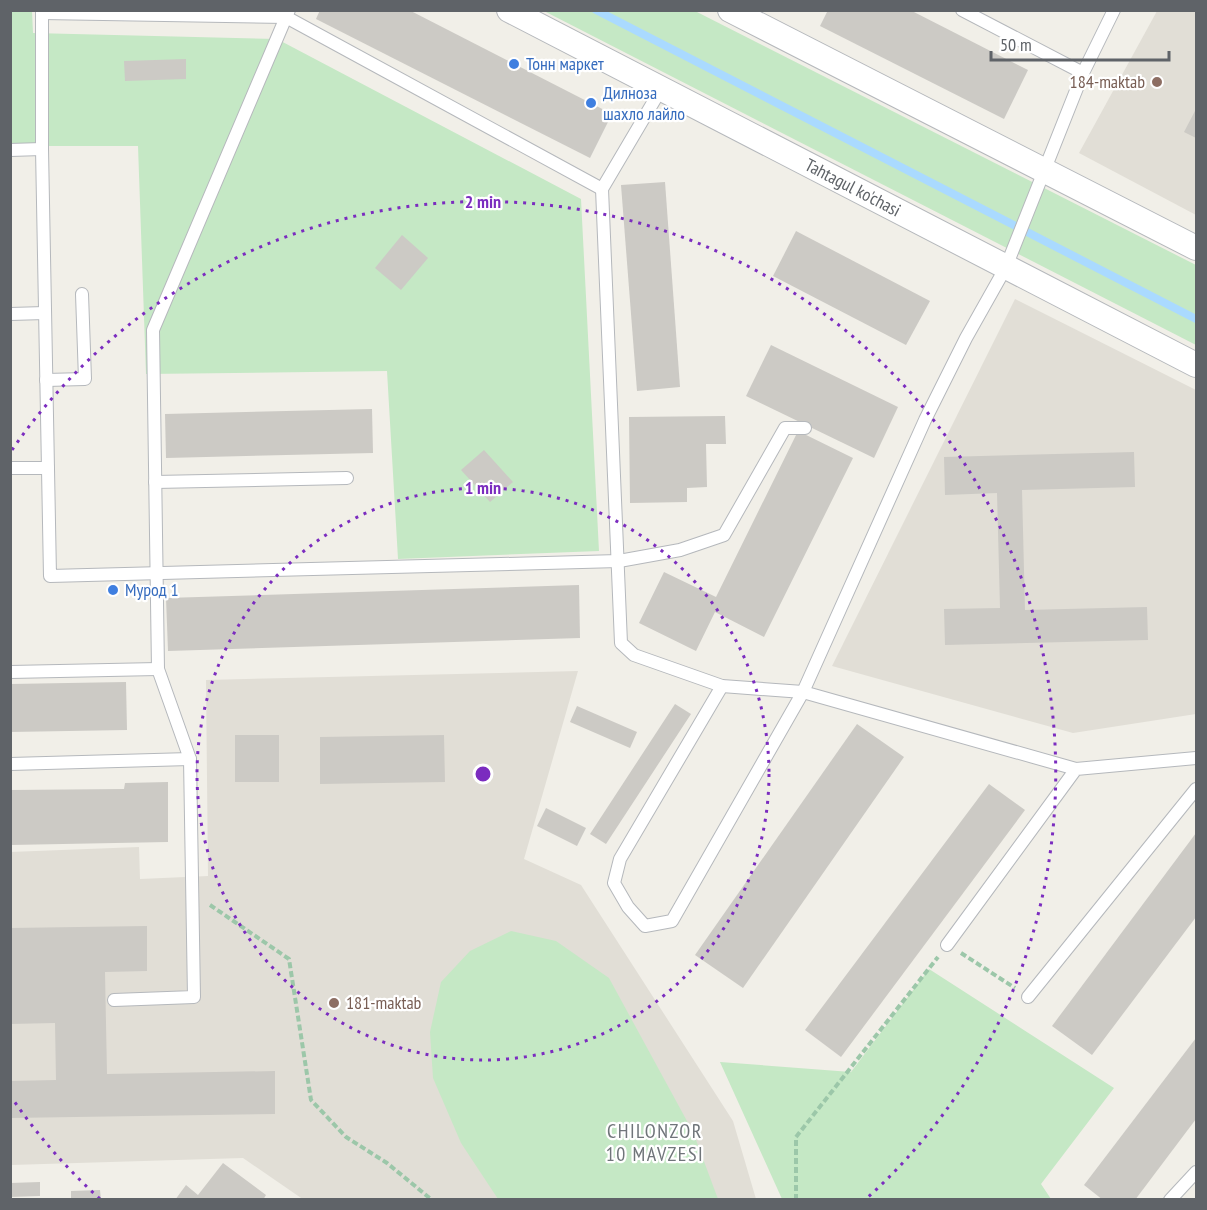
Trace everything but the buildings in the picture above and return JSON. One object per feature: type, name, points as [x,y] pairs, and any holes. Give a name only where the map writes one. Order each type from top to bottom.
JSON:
[{"type":"street","name":"Tahtagul ko'chasi","points":[[509,10],[1197,365]]},
{"type":"street","points":[[730,10],[1197,248]]},
{"type":"lane","points":[[962,10],[1083,73]]},
{"type":"lane","points":[[722,686],[620,859],[614,883],[628,907],[645,926],[672,921],[803,692],[925,420],[966,338],[1006,267],[1083,73],[1114,10]]},
{"type":"lane","points":[[602,189],[288,14],[42,12],[42,149],[50,576],[619,561],[680,550],[724,535],[785,428],[805,428]]},
{"type":"lane","points":[[114,1000],[194,997],[190,759],[158,669],[153,330],[288,14]]},
{"type":"lane","points":[[661,89],[602,189],[621,643],[634,655],[722,686],[803,692],[1076,769],[1197,758]]},
{"type":"lane","points":[[10,150],[42,149]]},
{"type":"lane","points":[[46,380],[85,379],[82,294]]},
{"type":"lane","points":[[10,314],[45,313]]},
{"type":"lane","points":[[10,468],[48,468]]},
{"type":"lane","points":[[155,482],[347,478]]},
{"type":"lane","points":[[10,672],[158,669]]},
{"type":"lane","points":[[10,764],[190,759]]},
{"type":"lane","points":[[947,945],[1076,769]]},
{"type":"lane","points":[[1028,997],[1197,789]]},
{"type":"lane","points":[[1170,1200],[1197,1172]]},
{"type":"path","points":[[192,893],[289,959],[311,1100],[346,1137],[387,1163],[432,1200]]},
{"type":"path","points":[[796,1200],[796,1137],[947,945],[1028,997]]},
{"type":"shaded area","name":"184-maktab","points":[[1157,11],[1196,11],[1196,215],[1079,153]]},
{"type":"shaded area","points":[[1015,299],[1196,390],[1196,714],[1073,733],[832,666]]},
{"type":"shaded area","name":"181-maktab","points":[[578,671],[524,859],[581,885],[733,1121],[756,1199],[304,1200],[243,1158],[11,1165],[10,852],[139,847],[140,879],[208,876],[206,680]]},
{"type":"green space","points":[[10,11],[32,11],[33,33],[277,39],[581,199],[599,551],[398,559],[387,371],[146,374],[138,146],[11,146]]},
{"type":"green space","points":[[544,11],[695,11],[1196,265],[1196,345]]},
{"type":"green space","points":[[511,931],[556,941],[609,978],[693,1132],[718,1199],[498,1199],[461,1143],[433,1078],[430,1032],[441,982],[470,951]]},
{"type":"green space","points":[[929,969],[1114,1088],[1041,1184],[1051,1199],[782,1199],[720,1062],[851,1072]]},
{"type":"waterway","points":[[596,10],[1196,319]]},
{"type":"place","name":"Тонн маркет","points":[[514,64]]},
{"type":"place","name":"184-maktab","points":[[1157,82]]},
{"type":"place","name":"Дилноза шахло лайло","points":[[591,103]]},
{"type":"place","name":"Мурод 1","points":[[113,590]]},
{"type":"place","name":"181-maktab","points":[[334,1003]]},
{"type":"district","name":"CHILONZOR 10 MAVZESI","points":[[655,1142]]}]
